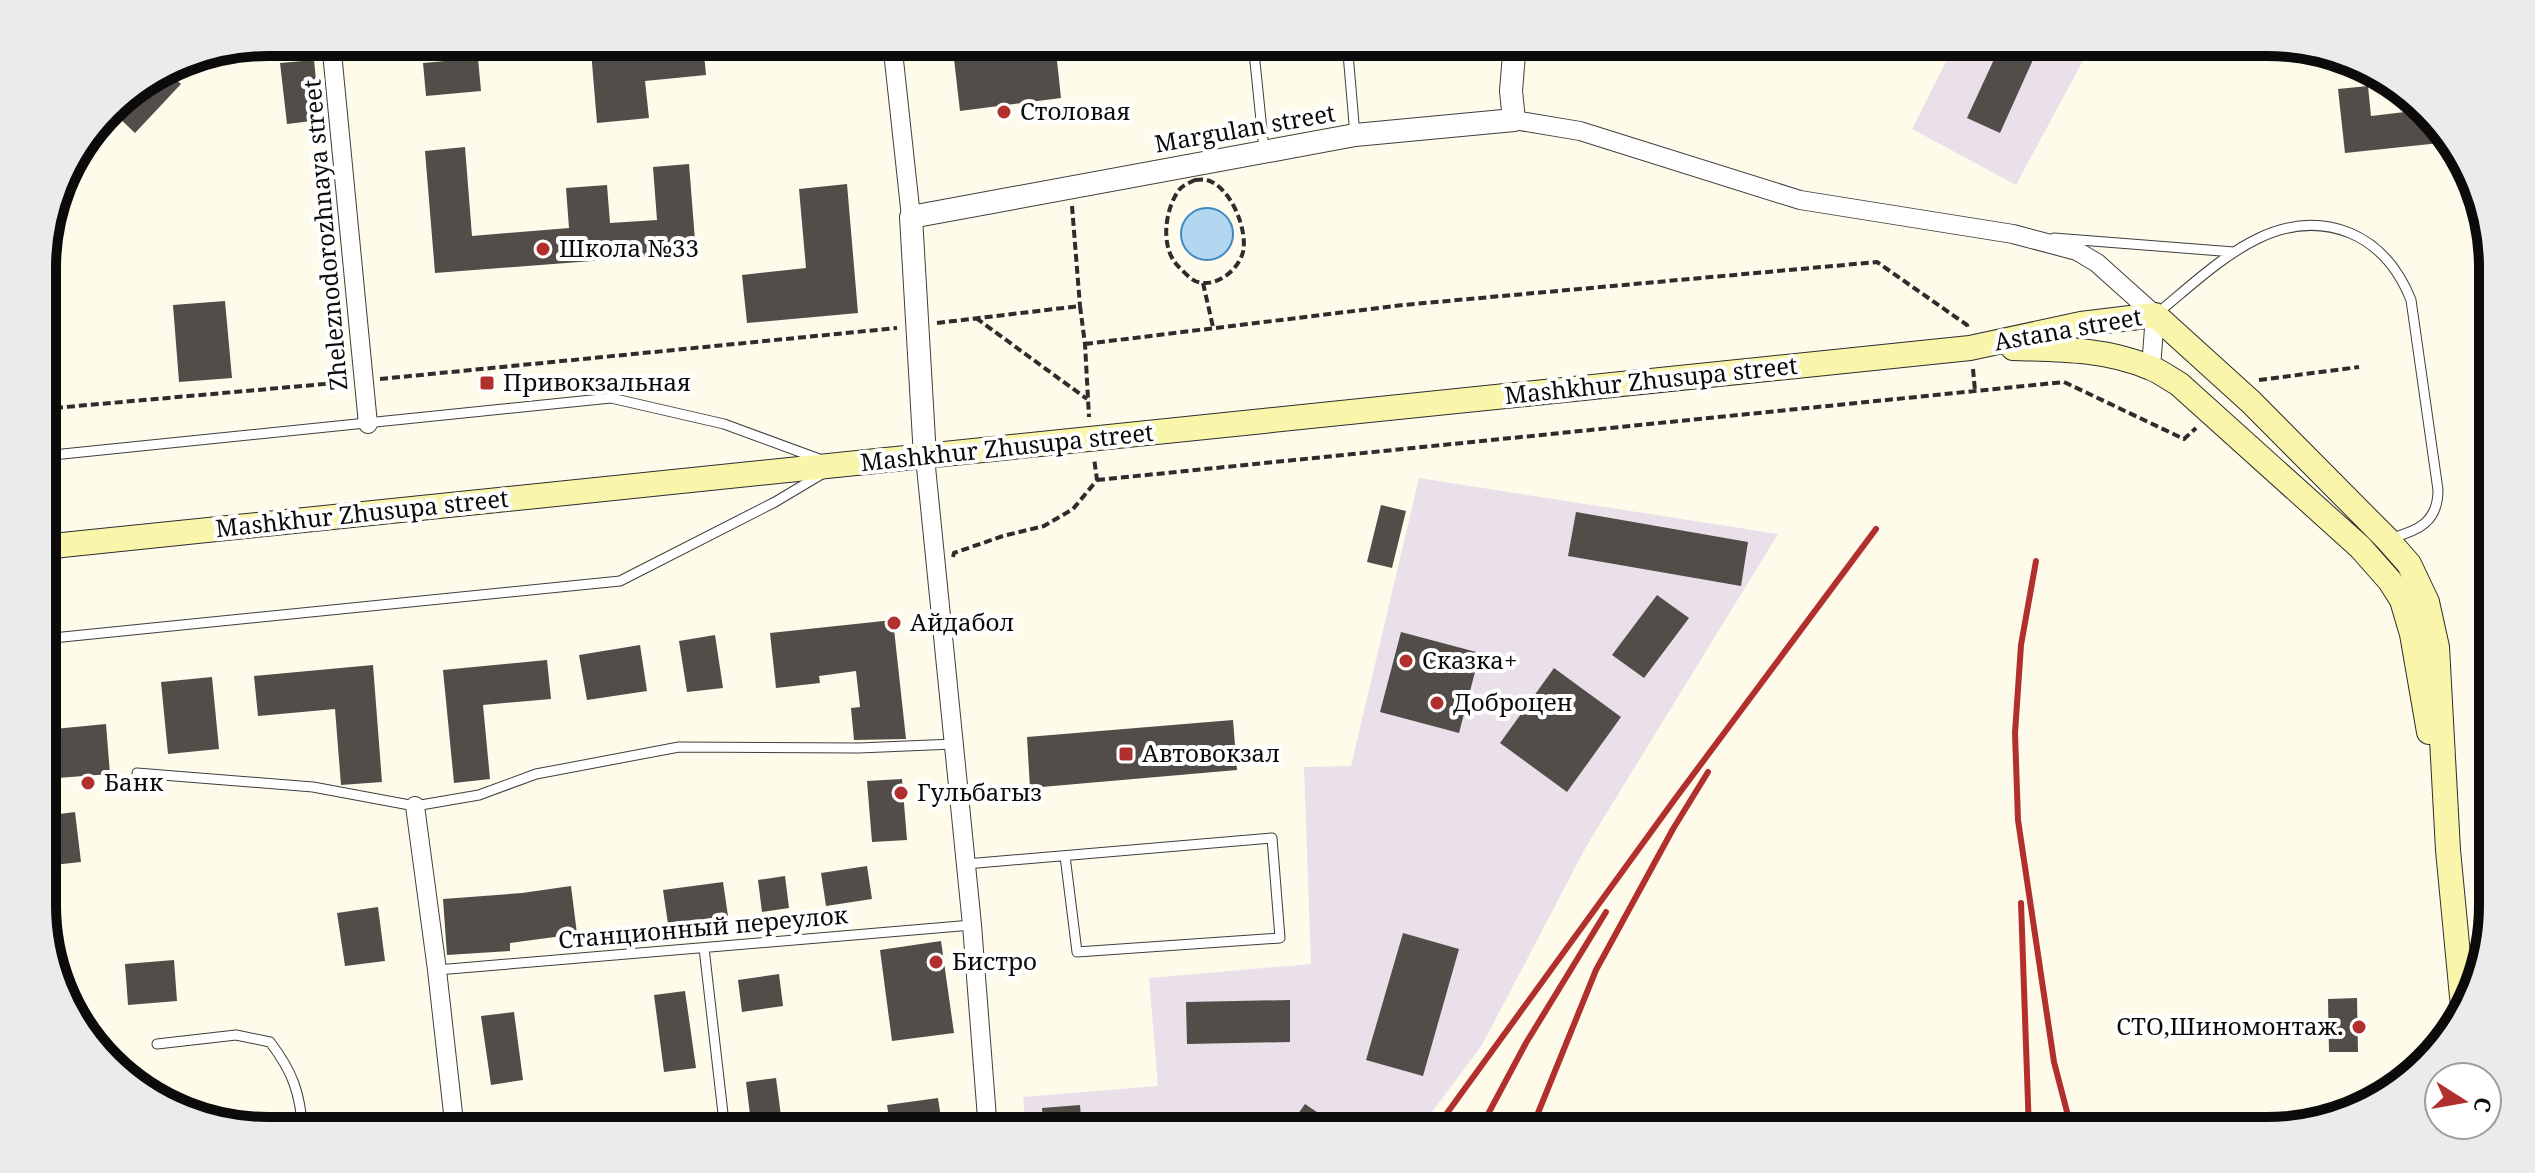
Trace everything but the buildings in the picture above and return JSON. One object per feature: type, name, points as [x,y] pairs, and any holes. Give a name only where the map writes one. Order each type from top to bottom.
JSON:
[{"type":"main road","name":"Astana street","points":[[1970,348],[2081,324],[2155,315],[2237,390],[2409,564],[2427,602],[2437,647],[2448,850],[2461,989]]},
{"type":"main road","name":"Astana street","points":[[1970,348],[2075,349],[2151,368],[2179,384],[2360,547],[2402,600],[2412,634],[2448,850]]},
{"type":"main road","name":"Mashkhur Zhusupa street","points":[[56,546],[1970,348]]},
{"type":"street","name":"Zheleznodorozhnaya street","points":[[332,56],[368,424]]},
{"type":"street","points":[[894,56],[911,217],[925,457],[972,925],[987,1117]]},
{"type":"street","points":[[1514,56],[1511,91],[1514,120],[1580,131],[1800,200],[2013,234],[2077,251],[2097,263],[2155,315],[2151,368]]},
{"type":"street","name":"Margulan street","points":[[911,217],[1355,135],[1514,120]]},
{"type":"street","points":[[415,806],[453,1117]]},
{"type":"lane","points":[[1254,56],[1264,152]]},
{"type":"lane","points":[[1348,56],[1355,135]]},
{"type":"lane","points":[[2155,315],[2234,252],[2277,230],[2298,225],[2340,229],[2359,237],[2384,256],[2403,280],[2416,321],[2438,498],[2434,513],[2424,525],[2411,533],[2360,547]]},
{"type":"lane","points":[[2013,234],[2234,252]]},
{"type":"lane","points":[[56,455],[611,398],[724,424],[836,465]]},
{"type":"lane","points":[[56,638],[620,581],[775,502],[836,465]]},
{"type":"lane","points":[[137,773],[313,787],[415,806],[479,795],[536,774],[679,747],[859,748],[954,744]]},
{"type":"lane","points":[[966,864],[1272,838],[1280,938],[1077,952],[1065,856]]},
{"type":"lane","name":"Станционный переулок","points":[[437,970],[972,925]]},
{"type":"lane","points":[[704,948],[723,1117]]},
{"type":"lane","points":[[157,1044],[236,1035],[270,1042],[287,1064],[298,1090],[301,1117]]},
{"type":"path","points":[[1195,180],[1207,180],[1219,187],[1235,204],[1241,223],[1243,250],[1237,266],[1214,281],[1203,283],[1193,280],[1174,263],[1168,251],[1166,226],[1180,187],[1195,180]]},
{"type":"path","points":[[976,317],[1087,399],[1071,187]]},
{"type":"path","points":[[1085,344],[1403,305],[1877,262],[1967,325],[1975,391]]},
{"type":"path","points":[[1203,283],[1213,327]]},
{"type":"path","points":[[56,408],[364,380],[1080,306]]},
{"type":"path","points":[[2237,390],[2245,382],[2359,367]]},
{"type":"path","points":[[938,585],[954,553],[1044,526],[1073,509],[1097,480],[2064,382],[2184,439],[2211,413]]},
{"type":"shaded area","points":[[1949,56],[2085,56],[2016,185],[1912,129]]},
{"type":"shaded area","points":[[1419,478],[1778,534],[1587,845],[1482,1045],[1428,1117],[1025,1117],[1023,1097],[1158,1086],[1149,978],[1311,964],[1304,767],[1351,766]]},
{"type":"water","points":[[1207,208],[1225,216],[1233,234],[1225,252],[1207,260],[1189,252],[1181,234],[1189,216]]},
{"type":"railway","points":[[1444,1117],[1876,529]]},
{"type":"railway","points":[[2036,561],[2021,645],[2015,733],[2018,820],[2054,1062],[2068,1117]]},
{"type":"railway","points":[[1537,1117],[1596,970],[1673,829],[1708,772]]},
{"type":"railway","points":[[2021,903],[2029,1117]]},
{"type":"railway","points":[[1486,1117],[1526,1043],[1606,912]]},
{"type":"place","name":"Столовая","points":[[1004,112]]},
{"type":"place","name":"Школа №33","points":[[543,249]]},
{"type":"place","name":"Привокзальная","points":[[487,383]]},
{"type":"place","name":"Айдабол","points":[[894,623]]},
{"type":"place","name":"Сказка+","points":[[1406,661]]},
{"type":"place","name":"Доброцен","points":[[1437,703]]},
{"type":"place","name":"Автовокзал","points":[[1126,754]]},
{"type":"place","name":"Банк","points":[[88,783]]},
{"type":"place","name":"Гульбагыз","points":[[901,793]]},
{"type":"place","name":"Бистро","points":[[936,962]]},
{"type":"place","name":"СТО,Шиномонтаж.","points":[[2359,1027]]}]
